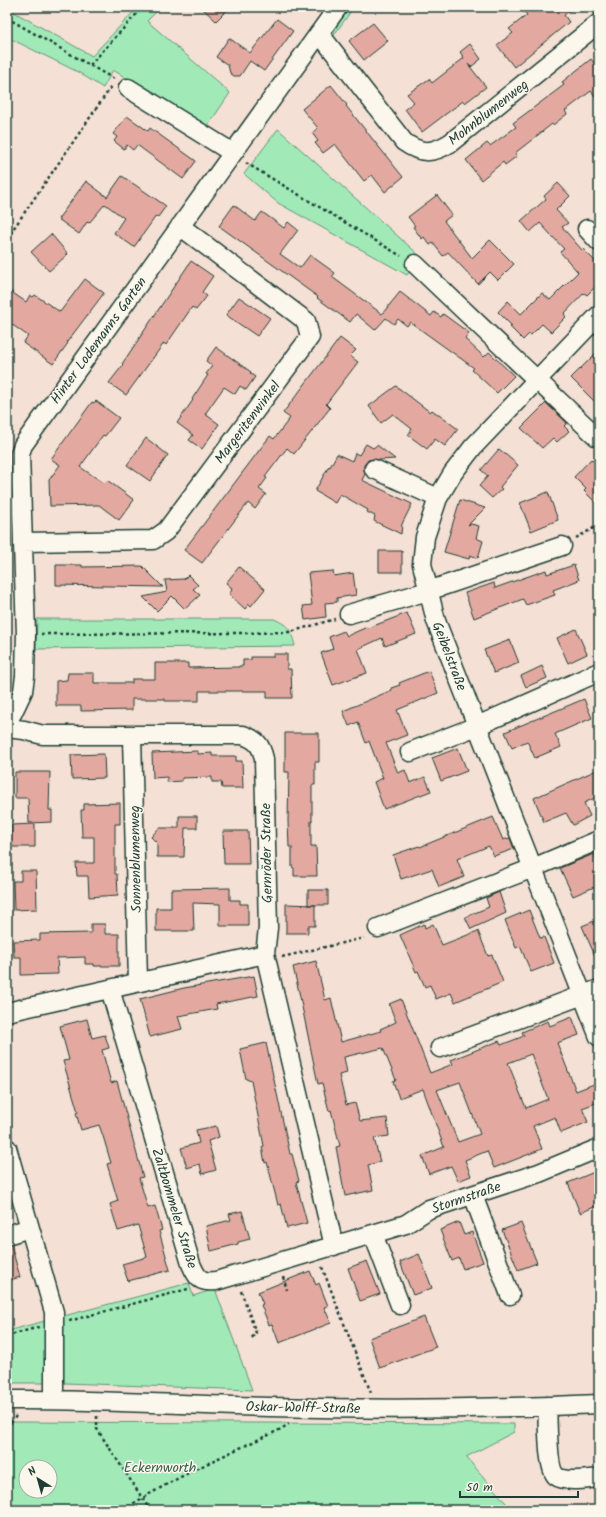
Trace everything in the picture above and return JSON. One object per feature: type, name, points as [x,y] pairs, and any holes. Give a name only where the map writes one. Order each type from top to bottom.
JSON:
[{"type":"street","name":"Hinter Lodemanns Garten","points":[[7,722],[23,691],[25,676],[26,634],[23,542],[14,492],[23,444],[180,226],[239,158],[319,33],[338,7]]},
{"type":"street","name":"Mohnblumenweg","points":[[319,33],[404,142],[424,152],[442,148],[450,143],[599,23]]},
{"type":"street","points":[[122,84],[239,158]]},
{"type":"street","name":"Margeritenwinkel","points":[[23,542],[153,540],[166,531],[310,337],[306,321],[180,226]]},
{"type":"street","points":[[587,229],[599,242]]},
{"type":"street","points":[[415,264],[597,437]]},
{"type":"street","name":"Geibelstraße","points":[[599,315],[473,447],[453,473],[438,498],[425,537],[422,564],[436,621],[532,868],[591,992],[599,1037]]},
{"type":"street","points":[[374,469],[438,498]]},
{"type":"street","points":[[348,614],[428,591],[562,546]]},
{"type":"street","points":[[410,752],[476,726],[599,672]]},
{"type":"street","name":"Gernröder Straße","points":[[7,728],[24,730],[43,735],[243,735],[254,738],[262,748],[264,759],[268,928],[265,954]]},
{"type":"street","name":"Sonnenblumenweg","points":[[132,736],[138,982]]},
{"type":"street","points":[[378,928],[532,868],[599,840]]},
{"type":"street","points":[[7,1012],[265,954],[334,1246]]},
{"type":"street","name":"Zaltbommeler Straße","points":[[110,989],[191,1264],[196,1276],[202,1281],[216,1281],[334,1246]]},
{"type":"street","points":[[440,1048],[591,992]]},
{"type":"street","points":[[7,1148],[54,1312],[54,1400]]},
{"type":"street","name":"Stormstraße","points":[[334,1246],[406,1224],[429,1209],[538,1173],[599,1148]]},
{"type":"street","points":[[473,1195],[510,1295]]},
{"type":"street","points":[[7,1235],[30,1228]]},
{"type":"street","points":[[373,1234],[400,1305]]},
{"type":"street","name":"Oskar-Wolff-Straße","points":[[7,1400],[377,1409],[599,1404]]},
{"type":"street","points":[[547,1406],[551,1466],[556,1476],[568,1480],[599,1478]]},
{"type":"path","points":[[90,65],[143,7]]},
{"type":"path","points":[[7,18],[122,84],[7,238]]},
{"type":"path","points":[[239,158],[415,264]]},
{"type":"path","points":[[562,546],[599,525]]},
{"type":"path","points":[[40,634],[290,632],[348,614]]},
{"type":"path","points":[[265,954],[279,957],[362,939],[378,928]]},
{"type":"path","points":[[316,1251],[377,1409]]},
{"type":"path","points":[[236,1276],[256,1333],[250,1340]]},
{"type":"path","points":[[64,1321],[189,1288],[202,1281]]},
{"type":"path","points":[[7,1336],[46,1325]]},
{"type":"path","points":[[7,1428],[16,1415]]},
{"type":"path","points":[[97,1415],[97,1429],[150,1510]]},
{"type":"path","points":[[123,1510],[141,1498],[242,1447],[280,1430],[294,1421]]},
{"type":"green space","points":[[138,7],[161,7],[147,21],[230,93],[207,127],[113,70],[103,88],[78,72],[7,37],[7,8],[92,56]]},
{"type":"green space","points":[[347,7],[354,7],[334,35],[338,20]]},
{"type":"green space","points":[[278,129],[420,256],[407,275],[278,203],[244,174]]},
{"type":"green space","points":[[37,619],[274,619],[287,626],[295,646],[36,649]]},
{"type":"green space","points":[[189,1283],[193,1296],[215,1289],[252,1390],[66,1383],[7,1383],[7,1331]]},
{"type":"green space","name":"Eckernworth","points":[[7,1422],[514,1424],[514,1432],[466,1457],[512,1510],[7,1510]]},
{"type":"building","points":[[201,7],[230,7],[216,21]]},
{"type":"building","points":[[520,7],[574,7],[564,15],[569,22],[514,67],[497,45],[513,33],[509,29],[527,15]]},
{"type":"building","points":[[277,19],[293,31],[264,71],[250,61],[240,76],[234,76],[230,73],[228,65],[216,57],[229,38],[250,53]]},
{"type":"building","points":[[373,23],[388,41],[364,60],[349,41]]},
{"type":"building","points":[[470,44],[481,59],[471,67],[468,64],[486,87],[465,103],[463,101],[422,132],[405,109],[414,102],[407,94],[429,79],[432,83],[464,58],[460,52]]},
{"type":"building","points":[[591,59],[599,69],[599,101],[591,91],[565,111],[567,114],[515,153],[517,156],[505,165],[503,162],[481,180],[466,160],[487,143],[490,146],[516,127],[513,123],[564,85],[562,82]]},
{"type":"building","points":[[331,85],[403,177],[385,192],[372,175],[364,181],[335,144],[323,153],[315,143],[318,141],[312,133],[318,128],[302,109]]},
{"type":"building","points":[[127,116],[148,131],[150,128],[196,161],[183,179],[137,145],[133,150],[127,145],[124,149],[114,141],[117,137],[113,134]]},
{"type":"building","points":[[122,176],[166,206],[158,217],[156,216],[134,247],[114,233],[124,218],[105,204],[89,223],[87,222],[79,234],[58,219],[86,181],[107,197]]},
{"type":"building","points":[[558,183],[570,196],[556,210],[568,223],[562,227],[582,250],[583,249],[599,265],[599,283],[587,295],[584,293],[564,314],[566,317],[551,332],[542,324],[531,335],[529,334],[523,340],[498,312],[508,301],[521,314],[542,293],[550,300],[578,272],[560,252],[564,249],[540,223],[530,232],[521,221],[546,199],[544,196]]},
{"type":"building","points":[[437,195],[452,215],[444,221],[472,258],[490,240],[514,264],[498,280],[490,272],[478,284],[448,252],[443,256],[433,243],[430,245],[424,237],[422,239],[413,227],[415,226],[408,217]]},
{"type":"building","points":[[234,205],[255,221],[262,212],[284,228],[288,222],[298,230],[280,254],[300,268],[310,255],[335,273],[332,277],[382,314],[400,292],[431,316],[434,312],[441,317],[443,314],[469,333],[465,339],[484,357],[489,352],[514,376],[497,393],[472,370],[474,368],[410,322],[407,326],[398,319],[394,324],[386,318],[375,330],[356,314],[350,322],[317,298],[318,297],[219,226]]},
{"type":"building","points":[[51,234],[68,254],[49,271],[31,252]]},
{"type":"building","points":[[191,261],[213,276],[202,292],[207,296],[196,310],[192,307],[166,345],[164,343],[126,395],[109,383],[123,365],[122,364]]},
{"type":"building","points":[[85,279],[104,293],[67,342],[68,343],[53,364],[23,343],[28,336],[7,321],[7,289],[26,302],[30,295],[33,297],[35,295],[60,312]]},
{"type":"building","points":[[239,297],[270,318],[257,336],[226,315]]},
{"type":"building","points":[[340,338],[356,350],[350,356],[358,362],[326,404],[330,408],[294,454],[287,448],[265,477],[267,478],[259,489],[266,494],[255,509],[248,503],[202,563],[184,550],[270,436],[274,439],[290,418],[283,413]]},
{"type":"building","points":[[216,347],[251,372],[250,373],[255,377],[246,390],[240,386],[235,394],[224,387],[205,414],[219,424],[202,449],[189,440],[193,435],[177,423],[208,375],[206,374],[212,366],[206,361]]},
{"type":"building","points":[[599,350],[599,406],[571,378]]},
{"type":"building","points":[[396,386],[430,412],[432,410],[458,429],[445,446],[435,439],[427,449],[408,435],[412,429],[393,414],[381,423],[369,406]]},
{"type":"building","points":[[96,401],[119,418],[105,436],[103,435],[80,467],[104,483],[107,480],[134,500],[119,520],[99,505],[50,506],[49,480],[60,465],[51,459],[92,402],[94,403]]},
{"type":"building","points":[[546,403],[567,423],[564,426],[569,431],[557,442],[553,438],[542,448],[521,428]]},
{"type":"building","points":[[146,438],[168,455],[150,481],[127,465]]},
{"type":"building","points":[[366,444],[373,448],[377,445],[395,459],[368,460],[364,465],[365,474],[362,480],[412,504],[402,524],[401,534],[374,521],[375,516],[367,512],[368,510],[340,494],[335,503],[315,491],[337,454],[352,461],[355,453],[359,455]]},
{"type":"building","points":[[499,449],[518,465],[500,487],[502,489],[492,498],[479,486],[488,476],[481,470]]},
{"type":"building","points":[[591,459],[599,467],[599,506],[584,491],[586,489],[574,477]]},
{"type":"building","points":[[548,492],[558,520],[531,531],[520,503]]},
{"type":"building","points":[[460,500],[485,508],[468,525],[471,524],[479,526],[476,538],[483,541],[478,558],[470,555],[469,559],[444,552]]},
{"type":"building","points":[[379,551],[402,551],[402,572],[379,572]]},
{"type":"building","points":[[56,565],[82,565],[82,567],[142,566],[163,587],[56,585]]},
{"type":"building","points":[[574,565],[579,580],[553,590],[555,595],[526,605],[523,599],[474,618],[465,593],[494,583],[495,588],[546,570],[547,574]]},
{"type":"building","points":[[239,567],[265,589],[251,606],[249,604],[245,609],[229,594],[232,588],[226,583]]},
{"type":"building","points":[[333,571],[334,576],[353,573],[356,595],[337,598],[337,602],[325,603],[326,617],[305,620],[303,606],[312,605],[308,573]]},
{"type":"building","points":[[188,575],[198,585],[193,589],[200,595],[185,609],[172,596],[157,611],[143,597],[167,592],[165,580],[184,579]]},
{"type":"building","points":[[407,613],[416,634],[385,646],[382,638],[358,649],[367,673],[333,685],[321,653],[333,649],[329,637],[344,631],[347,636],[367,627],[368,628]]},
{"type":"building","points":[[576,629],[587,654],[568,663],[557,638]]},
{"type":"building","points":[[510,640],[519,663],[494,673],[484,650]]},
{"type":"building","points":[[273,654],[287,654],[287,669],[291,669],[292,698],[267,698],[267,691],[199,691],[199,701],[132,699],[132,710],[81,711],[81,706],[56,706],[56,681],[67,680],[68,673],[94,673],[94,683],[132,683],[132,679],[155,679],[155,663],[188,663],[188,668],[239,667],[243,666],[243,660],[251,660],[251,657],[273,657]]},
{"type":"building","points":[[542,666],[547,678],[526,687],[521,676]]},
{"type":"building","points":[[429,671],[438,693],[397,710],[407,735],[386,743],[398,773],[405,770],[410,783],[425,777],[431,791],[384,809],[374,782],[383,778],[369,741],[366,743],[358,722],[349,726],[343,711],[392,690],[391,688],[400,685],[399,683]]},
{"type":"building","points":[[584,699],[592,718],[555,734],[561,747],[535,758],[527,741],[512,748],[505,732]]},
{"type":"building","points":[[285,733],[319,733],[319,762],[315,762],[315,785],[312,785],[311,821],[311,846],[316,846],[317,876],[294,876],[294,868],[292,867],[292,847],[289,847],[289,772],[285,772]]},
{"type":"building","points":[[458,748],[467,771],[441,781],[432,758]]},
{"type":"building","points":[[198,751],[198,754],[212,753],[212,756],[236,756],[236,761],[242,761],[243,788],[222,788],[221,782],[212,782],[212,777],[182,778],[182,781],[167,782],[167,777],[153,778],[152,753]]},
{"type":"building","points":[[104,754],[105,778],[72,779],[71,755]]},
{"type":"building","points":[[599,769],[599,796],[584,803],[590,816],[573,825],[566,813],[544,822],[534,798]]},
{"type":"building","points":[[15,772],[50,772],[49,810],[52,810],[52,822],[29,823],[28,798],[15,798]]},
{"type":"building","points":[[120,803],[120,824],[115,824],[115,874],[117,874],[118,895],[89,897],[88,876],[77,876],[76,863],[94,863],[94,837],[82,837],[81,810],[84,810],[84,804]]},
{"type":"building","points":[[179,816],[197,816],[197,828],[185,828],[184,857],[157,857],[157,843],[151,837],[159,828],[179,828]]},
{"type":"building","points":[[493,817],[503,840],[510,838],[514,849],[494,856],[489,846],[457,859],[464,877],[439,887],[432,869],[401,879],[393,855],[419,846],[420,847]]},
{"type":"building","points":[[35,824],[35,847],[11,847],[11,825]]},
{"type":"building","points":[[223,831],[248,831],[249,864],[224,864]]},
{"type":"building","points":[[594,854],[599,864],[599,885],[573,896],[560,868]]},
{"type":"building","points":[[21,871],[36,871],[37,909],[14,910],[13,881],[21,881]]},
{"type":"building","points":[[230,888],[230,900],[240,900],[240,904],[248,904],[248,926],[220,926],[220,904],[193,903],[194,931],[156,931],[156,908],[171,908],[171,889]]},
{"type":"building","points":[[308,890],[328,890],[328,905],[308,905]]},
{"type":"building","points":[[499,892],[506,913],[471,929],[465,917],[489,907],[486,898]]},
{"type":"building","points":[[286,904],[315,905],[315,926],[308,926],[308,933],[286,933]]},
{"type":"building","points":[[529,910],[540,938],[544,937],[554,963],[531,972],[520,946],[516,948],[505,920]]},
{"type":"building","points":[[599,919],[599,965],[582,926]]},
{"type":"building","points":[[91,924],[105,924],[105,934],[119,934],[119,966],[94,966],[94,964],[85,964],[85,957],[57,958],[58,974],[21,975],[21,957],[14,957],[13,941],[40,940],[40,934],[91,933]]},
{"type":"building","points":[[424,924],[425,928],[433,924],[442,945],[478,931],[488,956],[492,955],[503,982],[455,1002],[451,993],[436,999],[430,985],[425,987],[418,971],[416,972],[400,935]]},
{"type":"building","points":[[316,961],[325,1000],[331,998],[341,1042],[381,1031],[380,1029],[396,1022],[389,1004],[401,999],[430,1073],[453,1064],[451,1060],[499,1041],[501,1045],[524,1036],[522,1032],[548,1021],[550,1026],[572,1017],[579,1035],[557,1043],[576,1091],[599,1082],[599,1102],[582,1108],[588,1122],[561,1133],[555,1117],[533,1126],[542,1149],[494,1168],[487,1151],[465,1160],[471,1176],[458,1181],[451,1166],[429,1174],[422,1156],[444,1147],[423,1089],[399,1098],[393,1081],[396,1080],[383,1048],[344,1057],[347,1073],[339,1075],[346,1105],[355,1103],[360,1121],[387,1118],[389,1136],[374,1138],[380,1162],[368,1165],[373,1190],[345,1196],[336,1147],[340,1146],[331,1110],[329,1111],[322,1083],[318,1084],[293,967]],"holes":[[[531,1054],[548,1099],[526,1108],[508,1063]],[[460,1082],[480,1134],[458,1142],[437,1090]]]},
{"type":"building","points":[[254,976],[258,996],[216,1004],[217,1009],[178,1016],[182,1029],[150,1037],[140,999],[184,988]]},
{"type":"building","points":[[87,1019],[92,1038],[105,1035],[109,1048],[102,1050],[111,1083],[117,1081],[143,1177],[139,1178],[148,1208],[155,1206],[162,1230],[159,1231],[170,1270],[128,1281],[122,1264],[147,1257],[138,1225],[118,1231],[110,1204],[118,1201],[107,1164],[111,1163],[103,1136],[99,1125],[81,1130],[76,1113],[78,1112],[63,1061],[69,1060],[60,1026]]},
{"type":"building","points":[[266,1043],[290,1154],[292,1154],[299,1181],[296,1182],[307,1223],[287,1228],[281,1204],[278,1205],[267,1162],[265,1163],[262,1147],[264,1146],[251,1081],[246,1079],[240,1049]]},
{"type":"building","points":[[216,1126],[219,1137],[208,1141],[216,1170],[202,1174],[200,1164],[187,1168],[181,1148],[199,1143],[196,1130]]},
{"type":"building","points":[[599,1170],[599,1205],[580,1213],[568,1183]]},
{"type":"building","points":[[242,1211],[250,1239],[238,1242],[238,1244],[211,1251],[206,1226],[231,1220],[229,1214]]},
{"type":"building","points":[[459,1222],[464,1235],[472,1232],[483,1262],[463,1269],[459,1258],[452,1261],[440,1230]]},
{"type":"building","points":[[521,1223],[537,1263],[518,1270],[502,1230]]},
{"type":"building","points":[[7,1245],[11,1245],[20,1277],[7,1281]]},
{"type":"building","points":[[419,1254],[432,1288],[413,1295],[400,1262]]},
{"type":"building","points":[[367,1261],[380,1294],[360,1301],[348,1268]]},
{"type":"building","points":[[310,1271],[316,1285],[319,1283],[328,1306],[324,1307],[331,1323],[279,1343],[272,1324],[269,1325],[261,1305],[263,1304],[258,1292]]},
{"type":"building","points":[[424,1317],[436,1347],[380,1368],[369,1338]]}]
